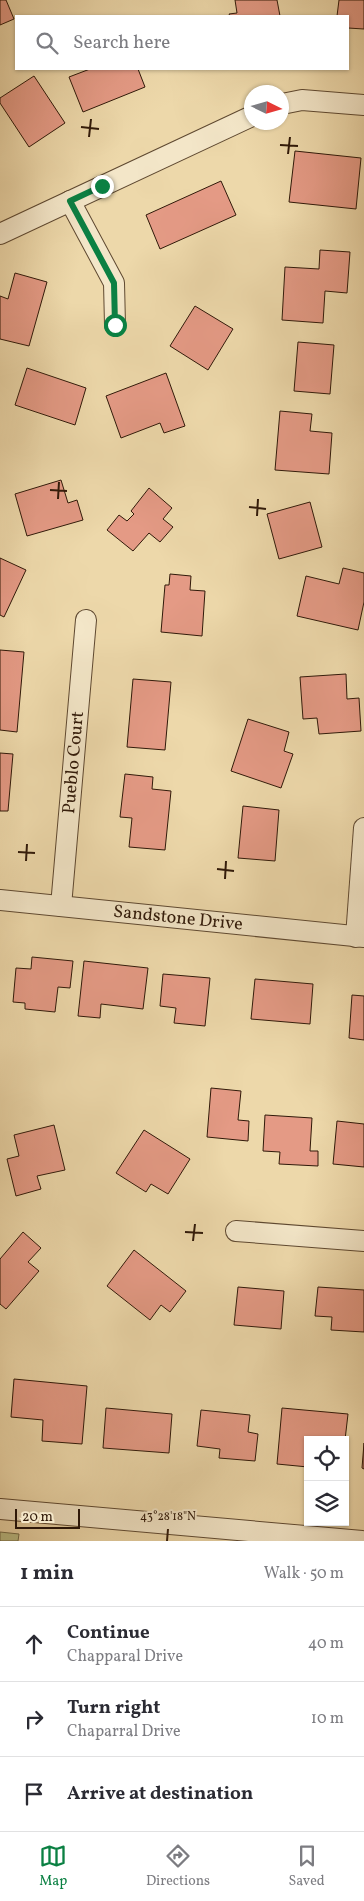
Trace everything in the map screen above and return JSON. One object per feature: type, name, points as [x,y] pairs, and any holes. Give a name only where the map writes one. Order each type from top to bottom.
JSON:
[{"type":"street","points":[[289,103],[302,100],[364,105]]},
{"type":"street","points":[[0,234],[244,120]]},
{"type":"street","points":[[70,201],[114,283],[115,325]]},
{"type":"street","name":"Pueblo Court","points":[[61,906],[86,620]]},
{"type":"street","name":"Sandstone Drive","points":[[0,900],[360,937],[364,828]]},
{"type":"street","points":[[236,1231],[364,1241]]},
{"type":"street","points":[[0,1509],[162,1533],[362,1541]]},
{"type":"green space","points":[[0,1532],[19,1534],[18,1541],[0,1541]]},
{"type":"building","points":[[0,0],[6,0],[14,19],[0,25]]},
{"type":"building","points":[[235,0],[277,0],[280,15],[229,14],[237,13]]},
{"type":"building","points":[[339,0],[364,0],[364,29],[349,28],[349,15],[337,15]]},
{"type":"building","points":[[87,70],[138,70],[145,87],[83,112],[69,77]]},
{"type":"building","points":[[34,76],[65,123],[29,147],[0,103],[0,98]]},
{"type":"building","points":[[295,151],[361,158],[356,209],[289,202]]},
{"type":"building","points":[[221,181],[236,215],[160,249],[146,215]]},
{"type":"building","points":[[320,250],[350,252],[347,293],[325,291],[323,323],[282,320],[285,267],[319,269]]},
{"type":"building","points":[[15,273],[47,282],[29,346],[0,339],[0,296],[8,299]]},
{"type":"building","points":[[195,306],[233,329],[208,370],[170,346]]},
{"type":"building","points":[[298,342],[334,345],[330,394],[294,391]]},
{"type":"building","points":[[27,368],[86,388],[75,425],[15,405]]},
{"type":"building","points":[[166,373],[185,426],[164,433],[160,423],[121,438],[106,396]]},
{"type":"building","points":[[280,411],[312,414],[310,431],[332,433],[329,474],[275,470]]},
{"type":"building","points":[[61,480],[68,503],[77,500],[83,520],[27,536],[15,494]]},
{"type":"building","points":[[149,488],[172,508],[163,519],[173,527],[160,542],[149,533],[133,551],[107,530],[119,515],[127,521],[134,514],[131,511]]},
{"type":"building","points":[[310,502],[322,547],[279,559],[267,514]]},
{"type":"building","points":[[0,558],[26,570],[4,617],[0,615]]},
{"type":"building","points":[[343,568],[364,573],[364,602],[358,630],[297,616],[306,576],[339,584]]},
{"type":"building","points":[[170,574],[191,576],[190,590],[205,591],[202,636],[161,632],[165,585],[169,585]]},
{"type":"building","points":[[0,650],[24,652],[17,732],[0,730]]},
{"type":"building","points":[[346,674],[347,699],[359,698],[361,731],[319,734],[317,718],[303,719],[300,677]]},
{"type":"building","points":[[133,679],[171,682],[165,750],[127,747]]},
{"type":"building","points":[[248,719],[289,732],[284,751],[293,754],[281,788],[231,771]]},
{"type":"building","points":[[0,753],[13,754],[8,811],[0,811]]},
{"type":"building","points":[[125,774],[153,777],[152,789],[171,791],[165,850],[129,847],[132,818],[120,817]]},
{"type":"building","points":[[243,806],[279,810],[275,861],[238,858]]},
{"type":"building","points":[[32,957],[73,961],[70,988],[58,987],[55,1012],[25,1009],[25,1003],[13,1002],[16,968],[31,969]]},
{"type":"building","points":[[84,961],[148,968],[143,1009],[101,1004],[100,1018],[78,1016]]},
{"type":"building","points":[[163,974],[210,978],[205,1026],[174,1023],[176,1008],[160,1006]]},
{"type":"building","points":[[255,979],[313,984],[310,1024],[251,1019]]},
{"type":"building","points":[[352,995],[364,996],[364,1040],[349,1038]]},
{"type":"building","points":[[211,1088],[241,1091],[238,1120],[249,1121],[248,1141],[207,1137]]},
{"type":"building","points":[[265,1115],[312,1118],[310,1151],[318,1151],[318,1166],[279,1164],[280,1152],[263,1151]]},
{"type":"building","points":[[337,1121],[364,1124],[364,1167],[333,1164]]},
{"type":"building","points":[[54,1125],[65,1170],[37,1176],[41,1189],[16,1196],[7,1159],[19,1156],[14,1135]]},
{"type":"building","points":[[144,1130],[190,1159],[168,1194],[151,1184],[146,1192],[116,1173]]},
{"type":"building","points":[[23,1232],[41,1248],[28,1262],[39,1271],[6,1309],[0,1304],[0,1259]]},
{"type":"building","points":[[134,1250],[186,1291],[170,1312],[161,1305],[150,1320],[107,1286]]},
{"type":"building","points":[[238,1287],[284,1291],[281,1329],[234,1325]]},
{"type":"building","points":[[318,1287],[364,1290],[364,1332],[331,1330],[332,1317],[315,1316]]},
{"type":"building","points":[[14,1379],[87,1386],[82,1444],[42,1441],[43,1420],[11,1417]]},
{"type":"building","points":[[106,1408],[172,1414],[169,1453],[103,1448]]},
{"type":"building","points":[[282,1408],[348,1414],[345,1436],[304,1436],[304,1467],[277,1464]]},
{"type":"building","points":[[201,1410],[250,1415],[248,1432],[258,1434],[255,1461],[219,1458],[220,1449],[197,1446]]},
{"type":"building","points":[[364,1443],[364,1469],[362,1468]]},
{"type":"route","points":[[102,186],[70,201],[114,283],[115,325]]}]
